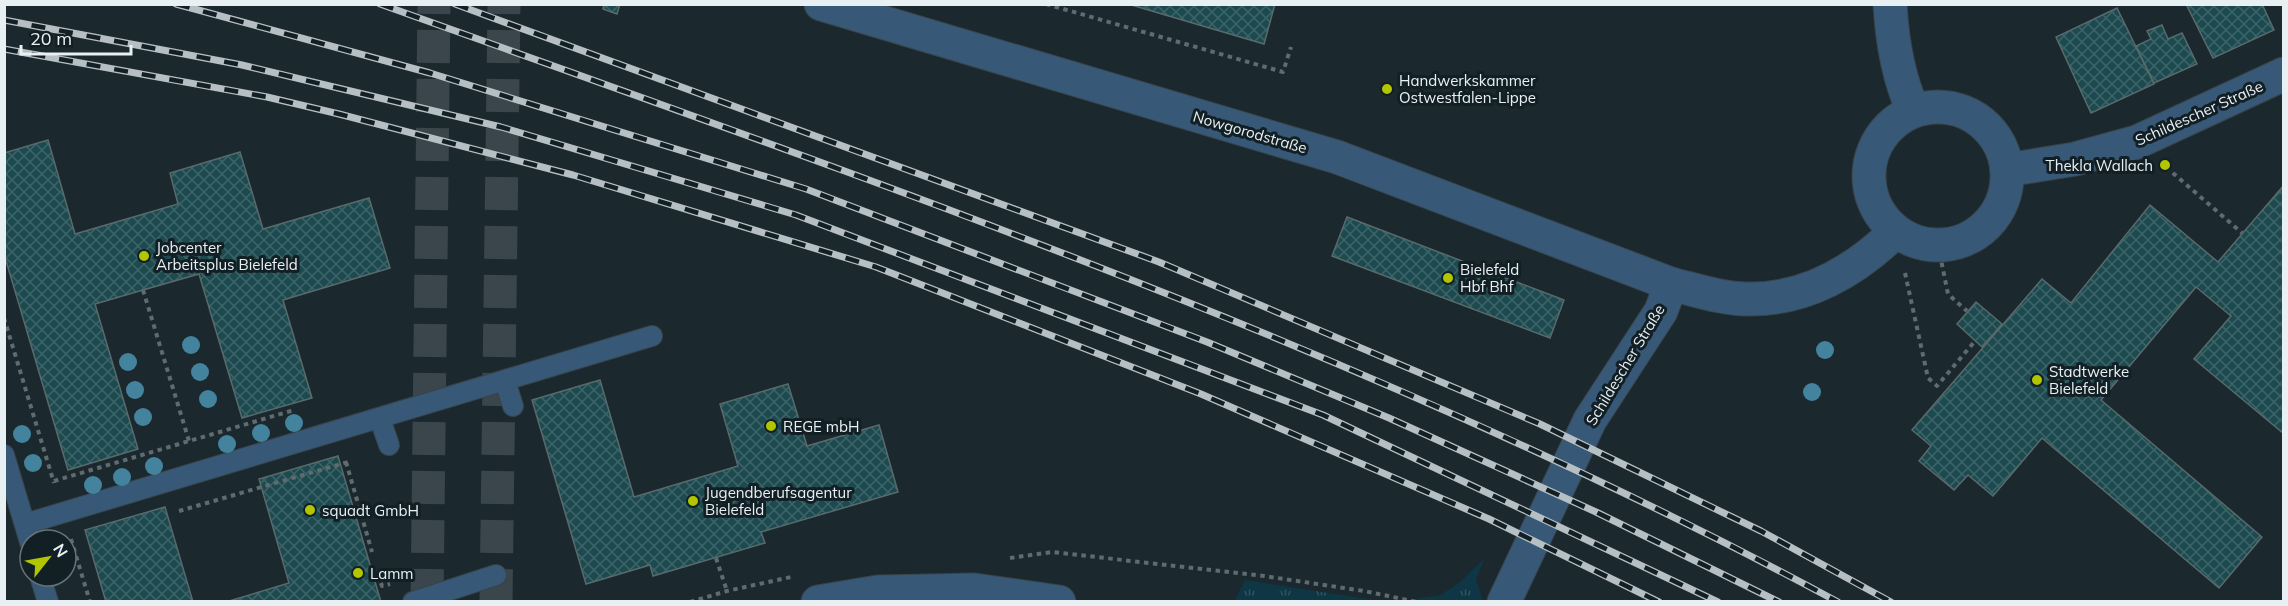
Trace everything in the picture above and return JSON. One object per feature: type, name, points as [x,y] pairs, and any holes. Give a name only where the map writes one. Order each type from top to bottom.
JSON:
[{"type":"street","name":"Nowgorodstraße","points":[[821,4],[1337,157],[1671,284]]},
{"type":"street","points":[[1890,4],[1898,63],[1904,89],[1913,110]]},
{"type":"street","name":"Schildescher Straße","points":[[2007,170],[2075,159],[2137,142],[2283,74]]},
{"type":"street","points":[[1939,106],[1964,111],[1985,125],[1995,138],[2000,145],[2007,170],[2006,189],[2000,207],[1989,223],[1974,235],[1957,242],[1938,245],[1919,243],[1895,232],[1882,218],[1870,194],[1869,168],[1876,144],[1891,123],[1913,110],[1939,106]]},
{"type":"street","points":[[1671,284],[1712,294],[1747,299],[1811,289],[1832,279],[1880,248],[1895,232]]},
{"type":"street","name":"Schildescher Straße","points":[[1504,602],[1590,420],[1661,311],[1671,284]]},
{"type":"street","points":[[818,602],[878,592],[974,590],[1059,602]]},
{"type":"lane","points":[[36,528],[63,513],[652,336]]},
{"type":"lane","points":[[505,381],[513,406]]},
{"type":"lane","points":[[380,418],[389,445]]},
{"type":"lane","points":[[4,455],[26,528]]},
{"type":"lane","points":[[413,602],[496,575]]},
{"type":"path","points":[[1046,4],[1283,72],[1291,47]]},
{"type":"path","points":[[2189,187],[2242,233]]},
{"type":"path","points":[[1895,232],[1928,378],[1937,386],[1975,341]]},
{"type":"path","points":[[1938,245],[1948,294],[1967,311]]},
{"type":"path","points":[[143,290],[189,441]]},
{"type":"path","points":[[4,318],[90,602]]},
{"type":"path","points":[[54,481],[302,408]]},
{"type":"path","points":[[167,514],[347,462],[372,545],[372,552]]},
{"type":"path","points":[[1000,559],[1052,552],[1264,576],[1364,591],[1417,602]]},
{"type":"path","points":[[716,558],[727,591]]},
{"type":"green space","points":[[1484,559],[1476,580],[1483,601],[1402,601],[1441,595],[1460,582]]},
{"type":"green space","points":[[1245,580],[1380,601],[1235,601]]},
{"type":"building","points":[[604,4],[620,4],[617,14],[603,9]]},
{"type":"building","points":[[1128,4],[1275,4],[1264,44]]},
{"type":"building","points":[[2186,4],[2262,4],[2274,30],[2213,58]]},
{"type":"building","points":[[2117,8],[2154,84],[2091,113],[2056,37]]},
{"type":"building","points":[[2162,25],[2168,39],[2182,33],[2197,64],[2154,83],[2136,46],[2151,39],[2147,31]]},
{"type":"building","points":[[48,140],[75,234],[178,204],[170,173],[240,152],[263,229],[369,198],[390,268],[283,300],[312,398],[242,418],[199,274],[95,304],[138,449],[68,470],[4,254],[4,153]]},
{"type":"building","name":"Stadtwerke Bielefeld","points":[[2284,185],[2284,434],[2194,359],[2231,316],[2196,287],[2101,400],[2262,537],[2219,588],[2042,438],[1993,496],[1968,475],[1954,490],[1919,461],[1931,446],[1912,430],[2042,279],[2071,303],[2150,205],[2218,262]]},
{"type":"building","name":"Bielefeld Hbf Bhf","points":[[1347,217],[1564,300],[1550,338],[1332,256]]},
{"type":"building","points":[[1976,302],[2002,324],[1982,347],[1957,324]]},
{"type":"building","points":[[600,380],[634,497],[738,466],[720,404],[788,384],[807,446],[879,425],[898,492],[761,532],[765,543],[653,576],[650,565],[586,584],[532,400]]},
{"type":"building","points":[[338,456],[381,602],[226,602],[289,583],[259,479]]},
{"type":"building","points":[[165,507],[193,602],[106,602],[85,530]]},
{"type":"tunnel","points":[[427,602],[434,4]]},
{"type":"tunnel","points":[[496,602],[504,4]]},
{"type":"railway","points":[[176,4],[430,73],[806,189],[1207,342],[1389,418],[1596,512],[1779,602]]},
{"type":"railway","points":[[380,4],[936,205],[1121,276],[1303,350],[1484,428],[1663,512],[1838,602]]},
{"type":"railway","points":[[455,4],[1159,262],[1540,424],[1761,531],[1891,602]]},
{"type":"railway","points":[[4,20],[242,65],[501,127],[796,215],[1323,415],[1718,602]]},
{"type":"railway","points":[[4,49],[267,97],[339,114],[573,175],[876,267],[1201,394],[1489,519],[1659,602]]},
{"type":"place","name":"Handwerkskammer Ostwestfalen-Lippe","points":[[1387,89]]},
{"type":"place","name":"Thekla Wallach","points":[[2165,165]]},
{"type":"place","name":"Jobcenter Arbeitsplus Bielefeld","points":[[144,256]]},
{"type":"place","name":"Bielefeld Hbf Bhf","points":[[1448,278]]},
{"type":"place","name":"Stadtwerke Bielefeld","points":[[2037,380]]},
{"type":"place","name":"REGE mbH","points":[[771,426]]},
{"type":"place","name":"Jugendberufsagentur Bielefeld","points":[[693,501]]},
{"type":"place","name":"squadt GmbH","points":[[310,510]]},
{"type":"place","name":"Lamm","points":[[358,573]]}]
